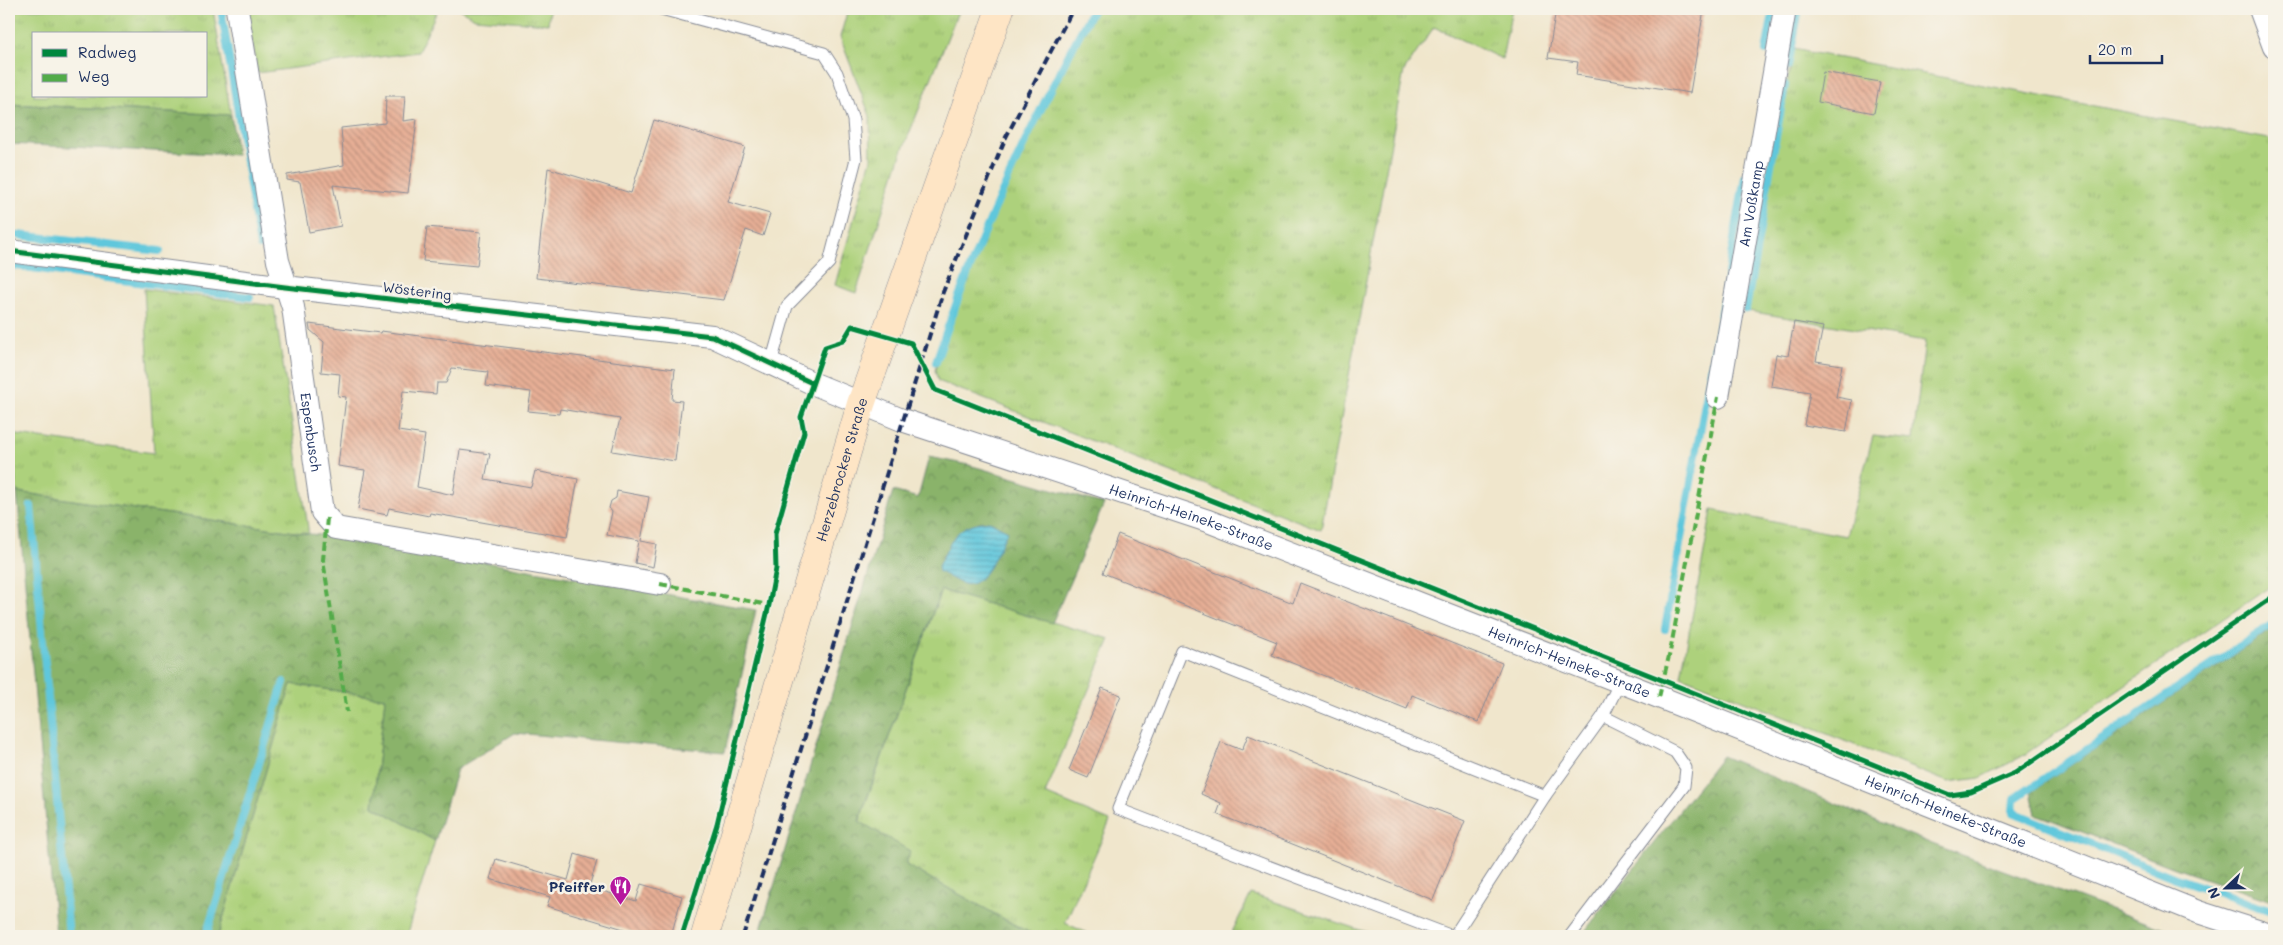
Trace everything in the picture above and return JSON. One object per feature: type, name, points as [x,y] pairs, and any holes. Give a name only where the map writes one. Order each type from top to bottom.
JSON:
[{"type":"main road","name":"Herzebrocker Straße","points":[[705,936],[861,404],[1000,9]]},
{"type":"street","name":"Espenbusch","points":[[237,9],[278,261],[293,307],[322,512],[336,528],[660,584]]},
{"type":"street","name":"Am Voßkamp","points":[[1718,397],[1785,9]]},
{"type":"street","points":[[2260,9],[2274,47]]},
{"type":"street","name":"Wöstering","points":[[9,251],[286,287],[712,336],[861,404]]},
{"type":"street","name":"Heinrich-Heineke-Straße","points":[[861,404],[902,420],[1208,521],[1620,682],[2189,909],[2273,936]]},
{"type":"lane","points":[[661,9],[824,53],[837,73],[853,120],[856,159],[829,263],[787,306],[771,364]]},
{"type":"lane","points":[[1545,796],[1182,651],[1118,809],[1453,936],[1545,796],[1603,716],[1620,682]]},
{"type":"lane","points":[[1570,936],[1684,786],[1686,768],[1675,752],[1603,716]]},
{"type":"green space","points":[[9,9],[213,9],[231,115],[9,104]]},
{"type":"green space","points":[[247,9],[438,9],[418,52],[257,73]]},
{"type":"green space","points":[[459,9],[550,9],[548,24],[475,18]]},
{"type":"green space","points":[[848,9],[959,9],[901,154],[856,293],[835,285],[871,159],[870,116],[840,37]]},
{"type":"green space","points":[[1097,9],[1512,9],[1502,59],[1434,27],[1404,71],[1321,530],[938,381],[935,370],[988,231],[1050,97]]},
{"type":"green space","points":[[1793,49],[2274,140],[2274,584],[2021,757],[1980,778],[1948,782],[1681,676],[1712,510],[1846,536],[1873,436],[1913,440],[1925,341],[1748,311]]},
{"type":"green space","points":[[9,104],[231,115],[237,155],[9,144]]},
{"type":"green space","points":[[144,289],[274,306],[309,534],[17,492],[10,434],[154,453]]},
{"type":"green space","points":[[929,457],[969,465],[1104,504],[1052,623],[941,590],[859,821],[910,851],[906,865],[1035,936],[759,936],[893,491],[918,498]]},
{"type":"green space","points":[[17,492],[309,534],[336,536],[756,610],[725,752],[515,733],[457,769],[435,841],[373,806],[385,698],[291,684],[218,936],[56,936]]},
{"type":"green space","points":[[941,590],[1110,639],[1045,794],[1110,821],[1065,923],[1094,936],[1035,936],[906,865],[859,822]]},
{"type":"green space","points":[[2274,628],[2274,902],[2175,868],[2036,814],[2031,792]]},
{"type":"green space","points":[[291,684],[385,698],[373,806],[435,841],[406,936],[218,936]]},
{"type":"green space","points":[[1722,756],[1932,844],[2183,936],[1581,936]]},
{"type":"green space","points":[[1251,894],[1378,936],[1230,936]]},
{"type":"water","points":[[989,521],[1008,531],[985,573],[972,584],[964,584],[939,572],[938,566],[956,534],[969,526]]},
{"type":"building","points":[[1556,9],[1704,9],[1690,93],[1576,75],[1578,62],[1548,58]]},
{"type":"building","points":[[1823,72],[1880,82],[1874,113],[1818,102]]},
{"type":"building","points":[[386,96],[405,96],[403,121],[417,119],[408,193],[333,185],[341,226],[309,232],[300,182],[287,180],[287,175],[344,165],[341,128],[385,123]]},
{"type":"building","points":[[654,120],[745,147],[728,202],[770,214],[763,236],[746,230],[724,300],[536,278],[548,168],[631,193]]},
{"type":"building","points":[[427,227],[481,232],[477,266],[423,261]]},
{"type":"building","points":[[1794,322],[1823,327],[1816,361],[1842,365],[1836,397],[1852,400],[1846,432],[1804,425],[1810,392],[1771,386],[1776,354],[1788,356]]},
{"type":"building","points":[[309,324],[380,333],[381,331],[675,369],[672,400],[682,401],[675,461],[612,451],[620,419],[560,409],[559,414],[528,411],[531,392],[486,386],[488,372],[452,368],[446,383],[437,383],[436,394],[403,391],[398,431],[425,435],[417,487],[453,495],[460,450],[490,454],[485,479],[531,487],[535,471],[578,479],[567,537],[430,513],[429,516],[389,508],[387,515],[358,509],[365,470],[338,466],[346,397],[338,396],[340,374],[321,372],[324,342],[310,330]]},
{"type":"building","points":[[617,491],[649,497],[641,541],[657,544],[653,567],[635,563],[639,541],[607,535],[612,512],[609,508],[611,501],[616,498]]},
{"type":"building","points":[[1118,534],[1293,603],[1300,583],[1502,663],[1478,722],[1412,695],[1407,709],[1272,655],[1277,642],[1103,573]]},
{"type":"building","points":[[1102,688],[1121,695],[1088,778],[1069,770]]},
{"type":"building","points":[[1248,735],[1465,821],[1433,900],[1217,814],[1221,803],[1201,794],[1221,742],[1242,750]]},
{"type":"building","name":"Pfeiffer","points":[[575,854],[597,861],[589,887],[636,901],[641,884],[682,896],[671,936],[647,936],[547,906],[550,897],[490,879],[496,859],[568,880]]},
{"type":"waterway","points":[[221,9],[260,246]]},
{"type":"waterway","points":[[936,362],[969,271],[1006,182],[1048,95],[1093,9]]},
{"type":"waterway","points":[[1766,51],[1774,9]]},
{"type":"waterway","points":[[1788,66],[1799,9]]},
{"type":"waterway","points":[[1746,309],[1785,85]]},
{"type":"waterway","points":[[1665,629],[1745,177]]},
{"type":"waterway","points":[[9,234],[160,251]]},
{"type":"waterway","points":[[9,265],[250,297]]},
{"type":"waterway","points":[[31,506],[69,936]]},
{"type":"waterway","points":[[2274,623],[2014,799],[2013,812],[2173,877],[2274,912]]},
{"type":"waterway","points":[[206,936],[284,682]]},
{"type":"railway","points":[[743,936],[943,292],[1005,139],[1073,9]]},
{"type":"marked path","points":[[1659,697],[1670,652],[1718,397]]},
{"type":"marked path","points":[[327,518],[323,560],[347,712]]},
{"type":"marked path","points":[[660,584],[769,605]]},
{"type":"cycle path","points":[[9,251],[285,287],[712,336],[812,383]]},
{"type":"cycle path","points":[[682,936],[717,824],[769,605],[776,569],[775,534],[804,432],[801,417],[825,347],[843,341],[852,326],[911,343],[935,390],[1950,795],[1971,792],[2015,773],[2274,596]]},
{"type":"place","name":"Pfeiffer","points":[[621,906]]}]
